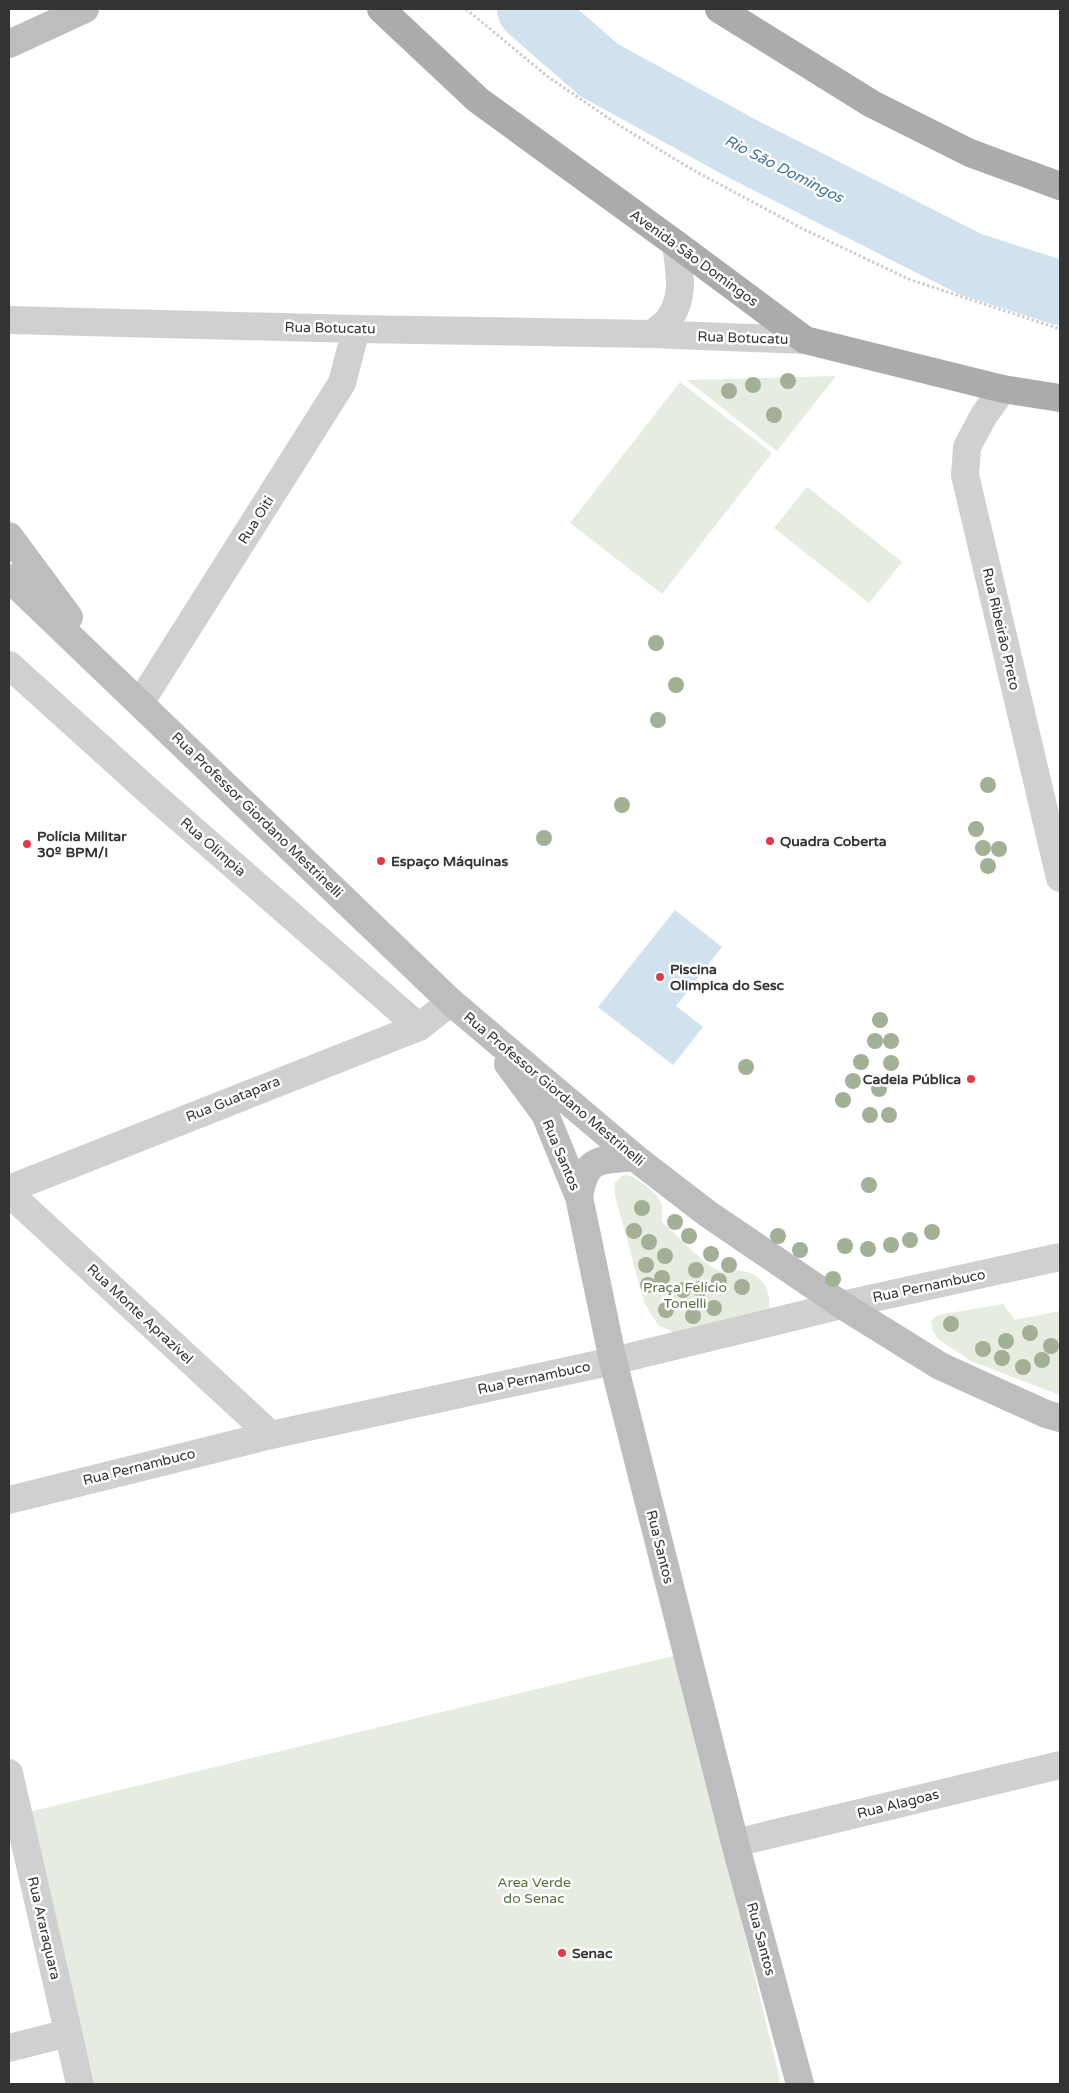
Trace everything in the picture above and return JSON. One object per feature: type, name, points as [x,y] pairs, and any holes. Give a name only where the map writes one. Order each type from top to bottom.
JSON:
[{"type":"main road","name":"Avenida São Domingos","points":[[381,9],[478,100],[805,340],[1003,389],[1060,398]]},
{"type":"main road","points":[[719,9],[872,104],[970,153],[1060,186]]},
{"type":"street","points":[[9,44],[85,9]]},
{"type":"street","points":[[651,334],[669,320],[677,304],[682,287],[676,244]]},
{"type":"street","name":"Rua Botucatu","points":[[9,320],[651,334],[805,340]]},
{"type":"street","name":"Rua Oiti","points":[[140,703],[342,384],[356,329]]},
{"type":"street","name":"Rua Ribeirão Preto","points":[[1003,389],[984,415],[967,447],[965,475],[1060,878]]},
{"type":"street","name":"Rua Professor Giordano Mestrinelli","points":[[9,536],[112,674]]},
{"type":"street","name":"Rua Professor Giordano Mestrinelli","points":[[9,578],[112,674],[451,1002],[634,1157],[708,1214],[842,1305],[940,1366],[1046,1414],[1060,1418]]},
{"type":"street","name":"Rua Olímpia","points":[[9,665],[153,795],[419,1027]]},
{"type":"street","name":"Rua Guatapara","points":[[9,1191],[419,1027],[451,1002]]},
{"type":"street","name":"Rua Santos","points":[[483,1028],[545,1114],[579,1197],[613,1361],[735,1843],[800,2084]]},
{"type":"street","points":[[579,1197],[583,1177],[595,1163],[604,1160],[634,1157]]},
{"type":"street","name":"Rua Monte Aprazível","points":[[9,1191],[271,1435]]},
{"type":"street","name":"Rua Pernambuco","points":[[9,1500],[271,1435],[613,1361],[842,1305],[1060,1257]]},
{"type":"street","name":"Rua Alagoas","points":[[735,1843],[1060,1765]]},
{"type":"street","name":"Rua Araraquara","points":[[9,1773],[80,2084]]},
{"type":"street","points":[[9,2048],[68,2033]]},
{"type":"path","points":[[466,9],[547,76],[617,124],[693,170],[803,230],[911,280],[1060,329]]},
{"type":"green space","points":[[836,376],[777,451],[687,380]]},
{"type":"green space","points":[[680,382],[772,453],[662,594],[570,523]]},
{"type":"green space","points":[[807,487],[902,562],[869,603],[774,528]]},
{"type":"green space","name":"Praça Felício Tonelli","points":[[627,1175],[641,1182],[655,1194],[662,1204],[662,1222],[708,1264],[721,1271],[748,1272],[759,1279],[764,1284],[769,1296],[769,1309],[674,1333],[658,1325],[644,1302],[615,1196],[614,1184],[621,1176]]},
{"type":"green space","points":[[1003,1304],[1015,1320],[1060,1311],[1060,1395],[971,1361],[938,1339],[933,1331],[931,1321],[938,1315]]},
{"type":"green space","name":"Area Verde do Senac","points":[[677,1655],[781,2084],[95,2084],[29,1812]]},
{"type":"water","name":"Piscina Olimpica do Sesc","points":[[675,910],[722,947],[676,1006],[703,1027],[673,1065],[598,1007]]},
{"type":"waterway","name":"Rio São Domingos","points":[[529,9],[599,70],[741,148],[970,264],[1060,293]]},
{"type":"place","name":"Quadra Coberta","points":[[770,841]]},
{"type":"place","name":"Polícia Militar 30º BPM/I","points":[[27,844]]},
{"type":"place","name":"Espaço Máquinas","points":[[381,861]]},
{"type":"place","name":"Piscina Olimpica do Sesc","points":[[660,977]]},
{"type":"place","name":"Cadeia Pública","points":[[971,1079]]},
{"type":"place","name":"Senac","points":[[562,1953]]}]
